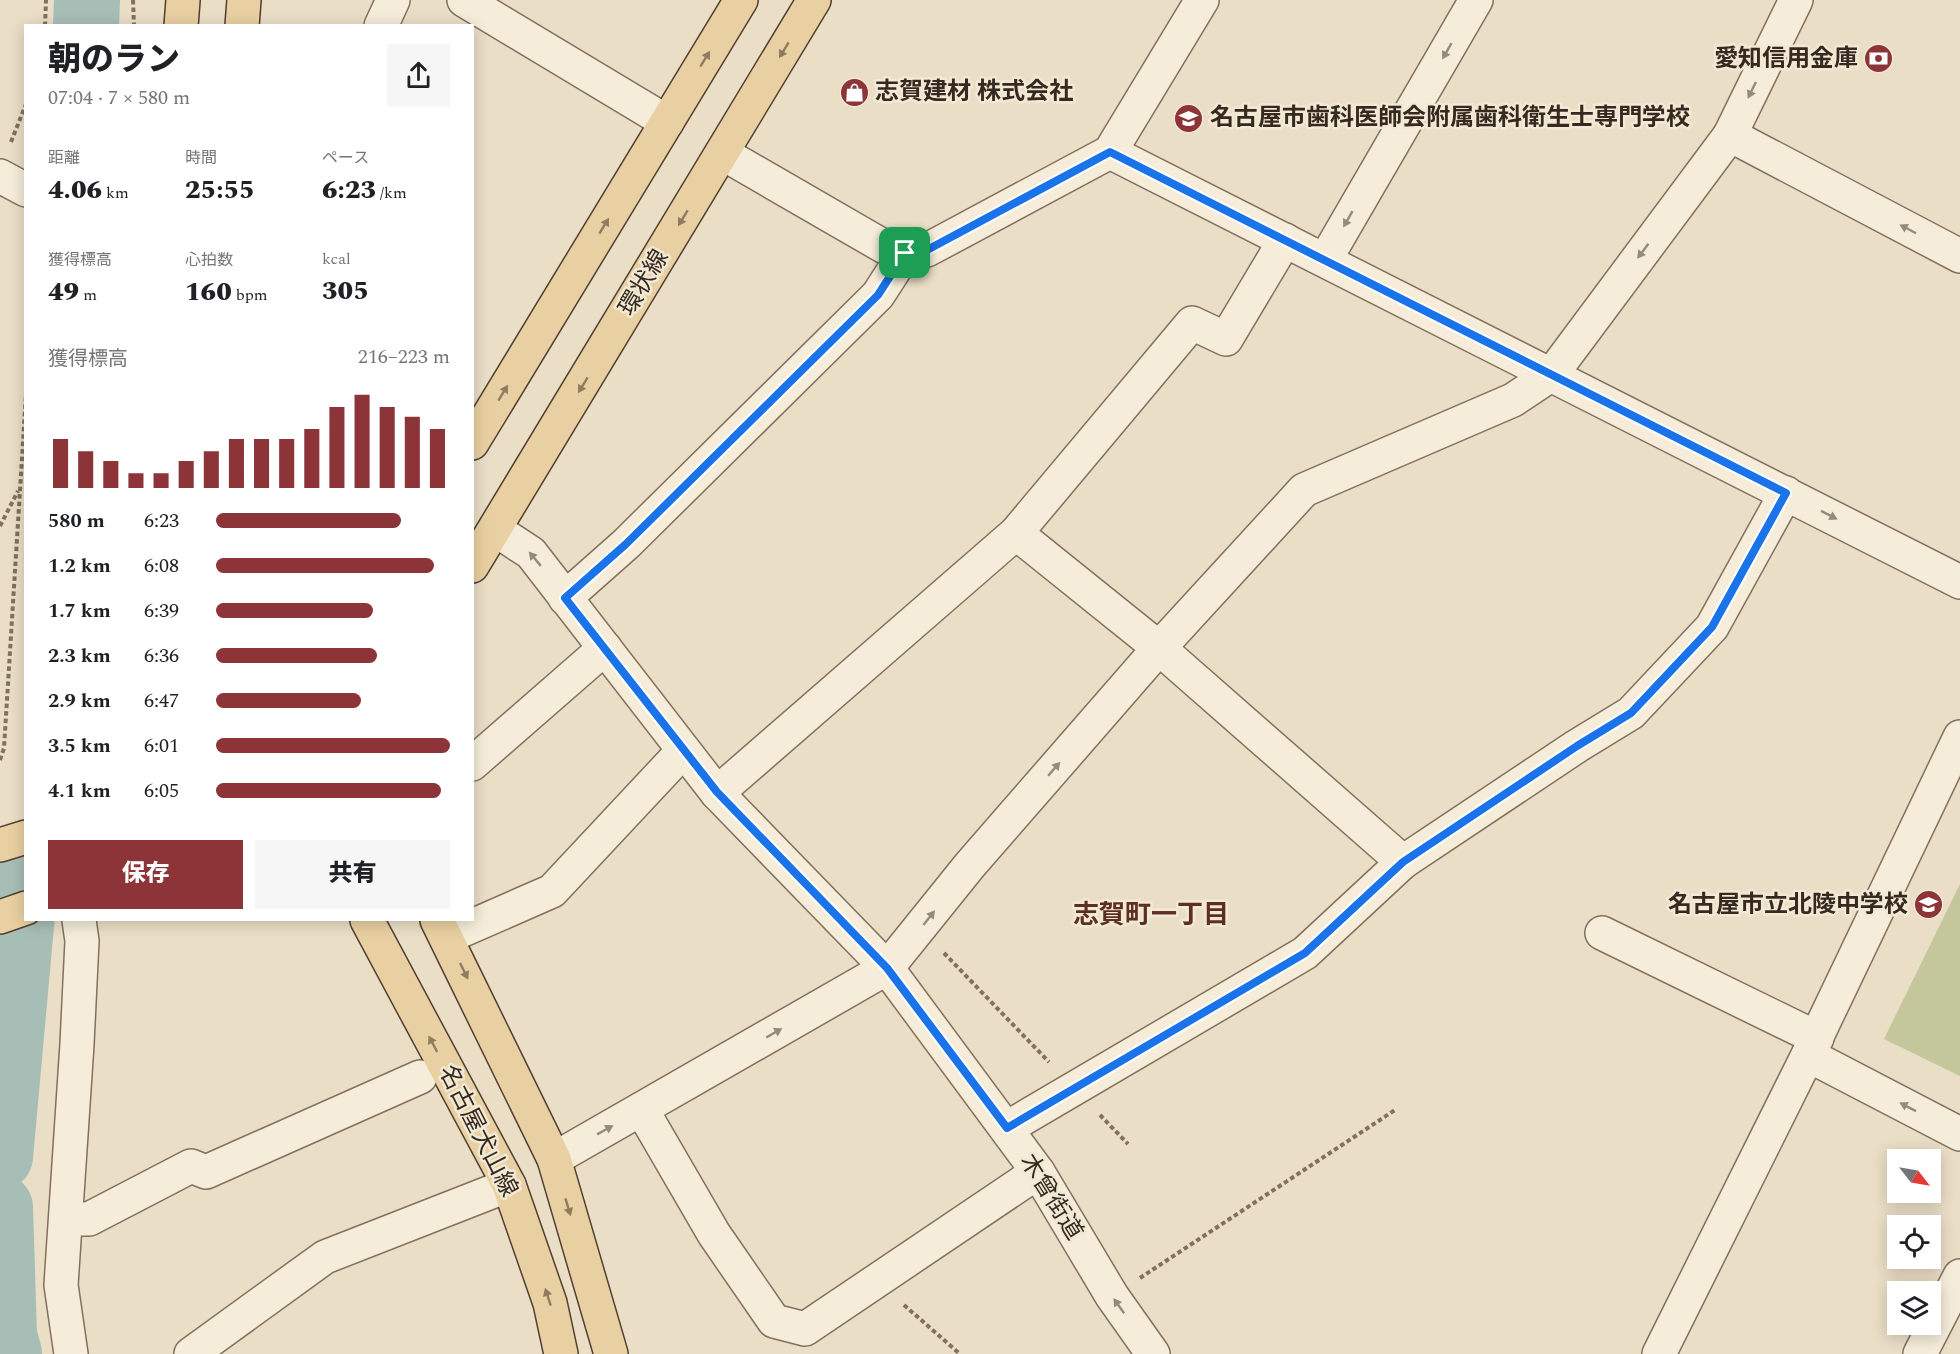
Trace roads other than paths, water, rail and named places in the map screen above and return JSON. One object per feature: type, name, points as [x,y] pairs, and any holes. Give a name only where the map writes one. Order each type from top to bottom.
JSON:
[{"type":"main road","points":[[181,24],[183,0]]},
{"type":"main road","points":[[242,24],[244,0]]},
{"type":"main road","points":[[474,440],[741,0]]},
{"type":"main road","name":"環状線","points":[[474,563],[814,0]]},
{"type":"main road","points":[[0,845],[24,838]]},
{"type":"main road","points":[[0,917],[24,909]]},
{"type":"main road","name":"名古屋犬山線","points":[[368,921],[509,1185],[550,1303],[561,1354]]},
{"type":"main road","points":[[442,928],[554,1159],[611,1354]]},
{"type":"street","points":[[382,24],[393,0]]},
{"type":"street","points":[[464,0],[667,122]]},
{"type":"street","points":[[722,153],[883,246],[905,253],[927,250],[1110,152],[1202,0]]},
{"type":"street","points":[[1324,260],[1476,0]]},
{"type":"street","points":[[554,1159],[887,968],[970,865],[1159,648],[1304,490],[1513,400],[1552,374],[1730,135],[1796,0]]},
{"type":"street","points":[[1730,135],[1960,256]]},
{"type":"street","points":[[1110,152],[1960,582]]},
{"type":"street","points":[[717,792],[1016,533],[1192,323],[1226,339],[1285,240]]},
{"type":"street","points":[[565,598],[626,544],[878,295],[905,253]]},
{"type":"street","points":[[1007,1128],[1305,953],[1403,862],[1577,746],[1631,713],[1712,627],[1786,493]]},
{"type":"street","name":"木曾街道","points":[[496,530],[531,553],[717,792],[887,968],[1038,1172],[1112,1296],[1153,1354]]},
{"type":"street","points":[[1016,533],[1159,648],[1403,862]]},
{"type":"street","points":[[474,762],[605,648]]},
{"type":"street","points":[[1659,1354],[1813,1047],[1960,737]]},
{"type":"street","points":[[474,917],[552,891],[683,751]]},
{"type":"street","points":[[71,1354],[61,1285],[67,1219],[81,963],[80,921]]},
{"type":"street","points":[[442,928],[463,921]]},
{"type":"street","points":[[1602,933],[1813,1047],[1960,1134]]},
{"type":"street","points":[[67,1219],[88,1219],[190,1166],[206,1172],[420,1077]]},
{"type":"street","points":[[642,1110],[714,1234],[774,1321],[805,1329],[1038,1172]]},
{"type":"street","points":[[204,1350],[325,1257],[509,1185]]},
{"type":"street","points":[[1920,1354],[1960,1276]]},
{"type":"waterway","points":[[86,24],[87,0]]},
{"type":"waterway","points":[[0,1157],[24,892]]},
{"type":"waterway","points":[[0,1207],[4,1335],[9,1354]]},
{"type":"place","name":"愛知信用金庫","points":[[1879,59]]},
{"type":"place","name":"志賀建材 株式会社","points":[[854,92]]},
{"type":"place","name":"名古屋市歯科医師会附属歯科衛生士専門学校","points":[[1189,118]]},
{"type":"place","name":"名古屋市立北陵中学校","points":[[1929,905]]},
{"type":"district","name":"志賀町一丁目","points":[[1151,915]]}]
